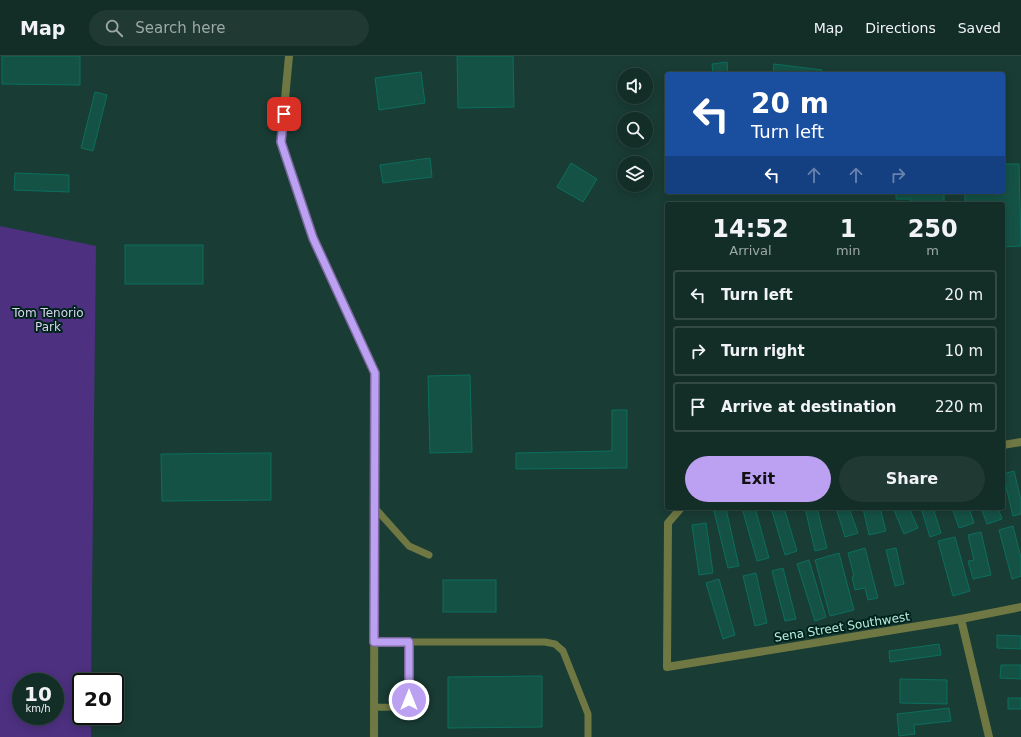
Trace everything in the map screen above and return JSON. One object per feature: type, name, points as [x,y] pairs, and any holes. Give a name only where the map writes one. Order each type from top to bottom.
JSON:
[{"type":"street","points":[[289,56],[281,142],[313,238],[375,373],[374,737]]},
{"type":"street","points":[[1005,445],[1021,442]]},
{"type":"street","name":"Sena Street Southwest","points":[[679,510],[668,523],[668,668],[961,619],[1021,607]]},
{"type":"street","points":[[961,619],[989,737]]},
{"type":"lane","points":[[374,507],[408,546],[429,555]]},
{"type":"lane","points":[[374,642],[545,642],[555,644],[563,651],[588,714],[588,737]]},
{"type":"lane","points":[[374,707],[396,707],[404,705],[409,700],[409,642]]},
{"type":"green space","name":"Tom Tenorio Park","points":[[0,226],[96,246],[91,673],[72,673],[72,725],[91,725],[91,737],[0,737]]},
{"type":"building","points":[[2,56],[80,56],[80,85],[2,84]]},
{"type":"building","points":[[457,56],[513,56],[514,107],[458,108]]},
{"type":"building","points":[[727,62],[728,72],[713,72],[712,64]]},
{"type":"building","points":[[774,64],[822,70],[822,72],[773,72]]},
{"type":"building","points":[[421,72],[425,103],[379,110],[375,78]]},
{"type":"building","points":[[95,92],[107,95],[93,151],[81,148]]},
{"type":"building","points":[[430,158],[432,177],[383,183],[380,165]]},
{"type":"building","points":[[571,163],[597,179],[583,202],[557,187]]},
{"type":"building","points":[[1005,164],[1019,164],[1021,246],[1005,247],[1005,202],[965,202],[965,194],[1005,194]]},
{"type":"building","points":[[15,173],[69,175],[69,192],[14,190]]},
{"type":"building","points":[[896,194],[944,194],[944,202],[910,202],[910,199],[896,199]]},
{"type":"building","points":[[125,245],[203,245],[203,284],[125,284]]},
{"type":"building","points":[[470,375],[472,452],[430,453],[428,376]]},
{"type":"building","points":[[612,410],[627,410],[627,468],[516,469],[516,453],[612,451]]},
{"type":"building","points":[[271,453],[271,500],[162,501],[161,454]]},
{"type":"building","points":[[1014,471],[1021,500],[1021,514],[1013,516],[1005,482],[1005,473]]},
{"type":"building","points":[[726,510],[739,566],[728,568],[714,511]]},
{"type":"building","points":[[743,510],[756,510],[769,558],[757,561]]},
{"type":"building","points":[[772,510],[785,510],[797,551],[785,555]]},
{"type":"building","points":[[805,510],[818,510],[827,548],[815,551]]},
{"type":"building","points":[[837,510],[850,510],[858,533],[845,537]]},
{"type":"building","points":[[863,510],[881,510],[886,531],[869,535]]},
{"type":"building","points":[[894,510],[910,510],[918,528],[904,534]]},
{"type":"building","points":[[922,510],[934,510],[941,533],[930,537]]},
{"type":"building","points":[[953,510],[970,510],[974,523],[959,528]]},
{"type":"building","points":[[982,510],[999,510],[1002,519],[987,524]]},
{"type":"building","points":[[706,523],[713,573],[699,575],[692,525]]},
{"type":"building","points":[[1013,526],[1021,558],[1021,576],[1012,579],[999,530]]},
{"type":"building","points":[[981,532],[991,575],[973,579],[968,561],[974,560],[968,535]]},
{"type":"building","points":[[955,537],[970,591],[953,596],[938,541]]},
{"type":"building","points":[[865,548],[878,598],[868,600],[865,588],[855,590],[852,577],[854,576],[848,553]]},
{"type":"building","points":[[896,548],[904,584],[895,586],[886,550]]},
{"type":"building","points":[[839,553],[854,610],[830,616],[815,560]]},
{"type":"building","points":[[809,560],[826,617],[815,621],[797,564]]},
{"type":"building","points":[[783,568],[796,619],[785,621],[772,571]]},
{"type":"building","points":[[756,573],[767,623],[755,626],[743,576]]},
{"type":"building","points":[[719,579],[735,635],[723,639],[706,583]]},
{"type":"building","points":[[443,580],[496,580],[496,612],[443,612]]},
{"type":"building","points":[[997,635],[1021,636],[1021,649],[997,648]]},
{"type":"building","points":[[939,644],[941,655],[890,662],[889,651]]},
{"type":"building","points":[[1001,665],[1021,665],[1021,679],[1000,678]]},
{"type":"building","points":[[542,676],[542,727],[448,728],[448,677]]},
{"type":"building","points":[[900,679],[947,680],[947,704],[900,703]]},
{"type":"building","points":[[1008,698],[1021,698],[1021,709],[1008,709]]},
{"type":"building","points":[[949,708],[951,721],[914,725],[915,734],[899,736],[897,714]]},
{"type":"route","points":[[284,114],[281,142],[313,238],[375,373],[374,642],[409,642],[409,700]]}]
